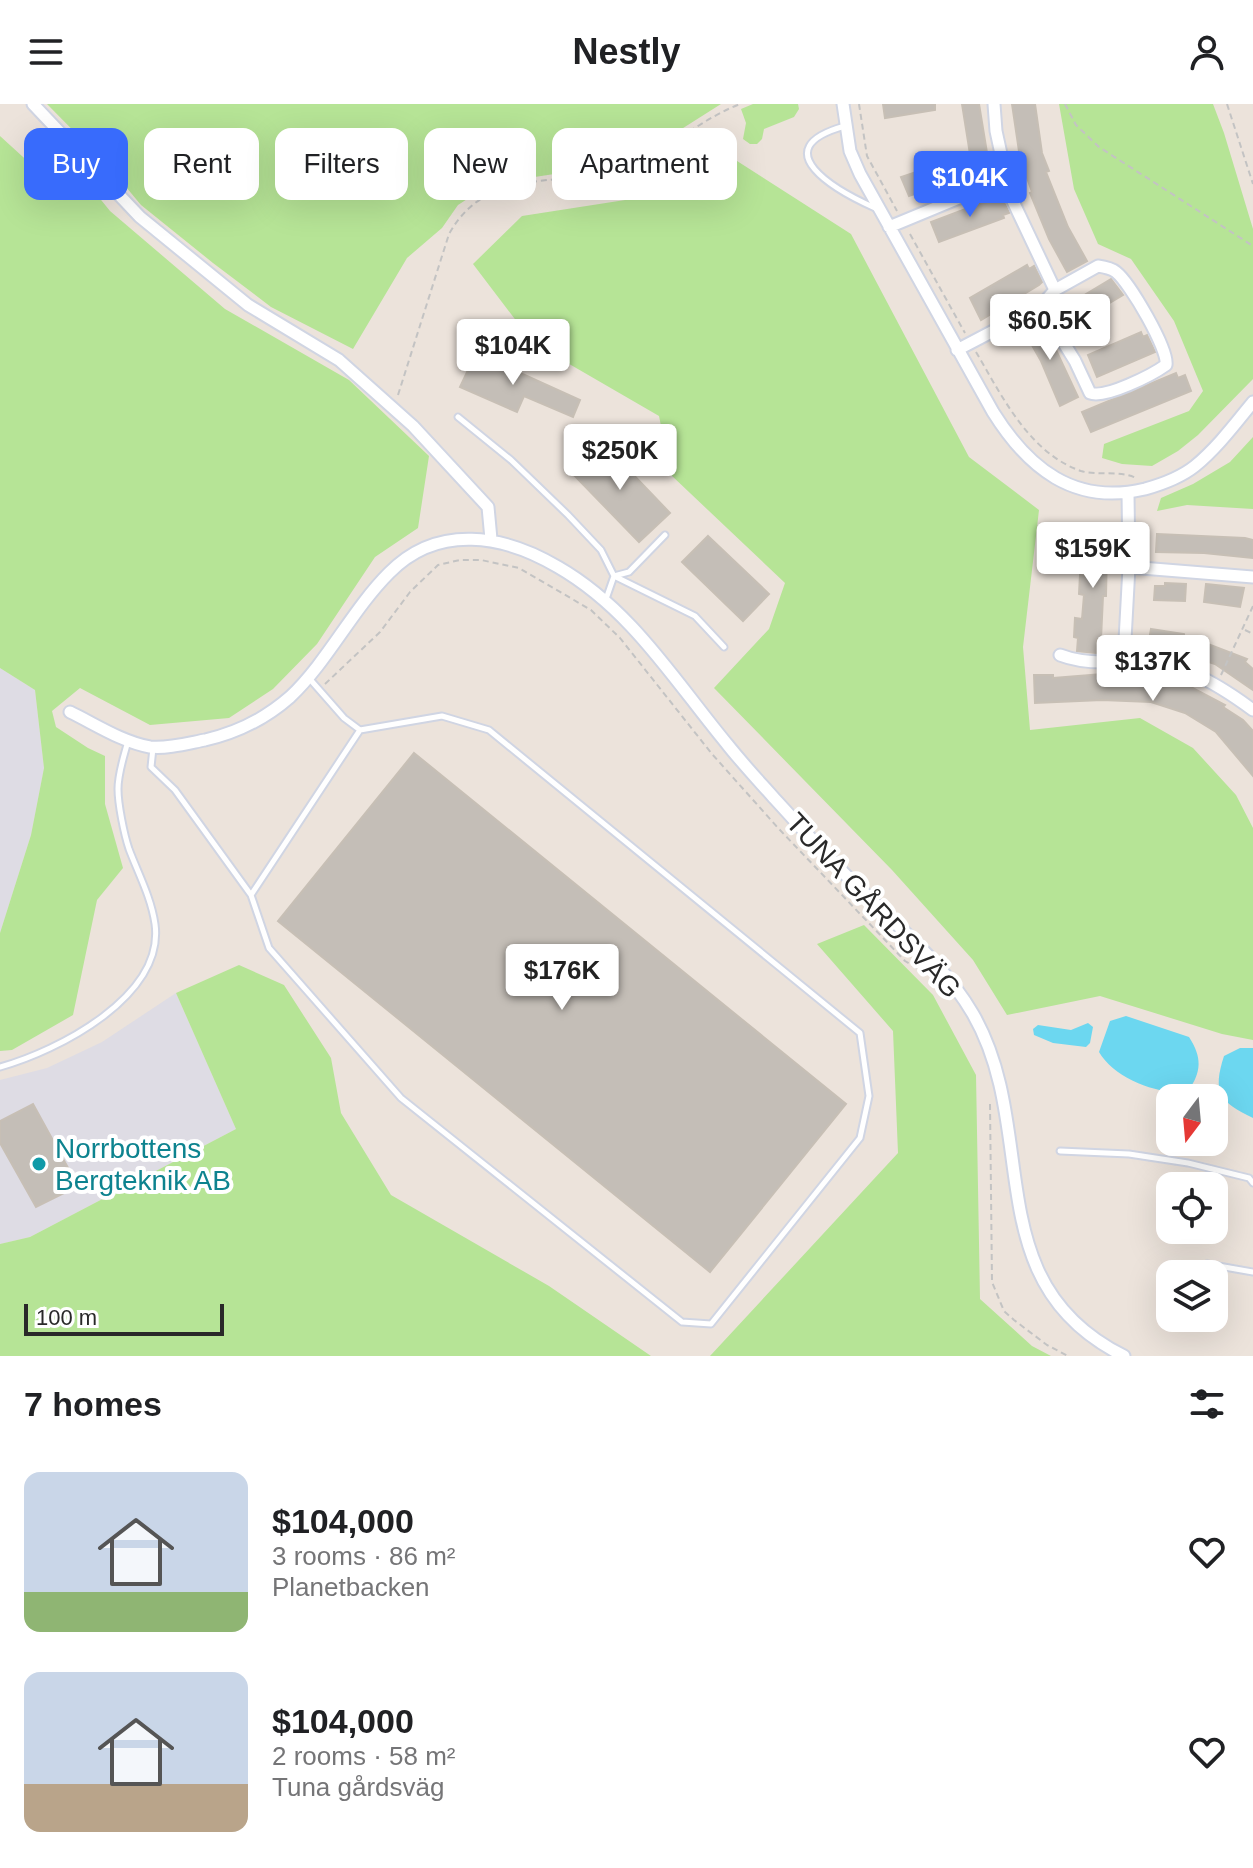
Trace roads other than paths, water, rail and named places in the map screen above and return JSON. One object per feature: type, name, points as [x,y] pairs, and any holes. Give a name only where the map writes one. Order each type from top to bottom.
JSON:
[{"type":"street","points":[[33,104],[140,217],[195,264],[248,305],[339,360],[413,426],[488,507],[491,539]]},
{"type":"street","points":[[843,104],[850,151],[880,210],[1010,439],[1031,461],[1056,479],[1073,486],[1106,494],[1128,493],[1172,481],[1193,468],[1253,402]]},
{"type":"street","points":[[994,104],[1005,179],[1022,223],[1055,290]]},
{"type":"street","points":[[889,227],[1005,179]]},
{"type":"street","points":[[957,350],[1041,306],[1055,290],[1098,266],[1118,273],[1134,295],[1164,351],[1166,365],[1097,396],[1090,393],[1041,306]]},
{"type":"street","points":[[1124,658],[1129,567],[1128,493]]},
{"type":"street","name":"TUNA GÅRDSVÄG","points":[[70,712],[128,740],[153,747],[219,737],[277,707],[308,676],[389,573],[405,560],[441,543],[491,539],[515,546],[556,565],[605,600],[642,635],[728,746],[771,795],[848,878],[941,969],[964,998],[986,1039],[1000,1080],[1020,1219],[1027,1244],[1056,1301],[1086,1333],[1124,1356]]},
{"type":"street","points":[[1129,567],[1253,577]]},
{"type":"street","points":[[1060,655],[1072,660],[1104,662],[1124,658],[1181,668],[1217,684],[1253,710]]},
{"type":"lane","points":[[845,126],[817,135],[810,143],[808,156],[815,172],[826,181],[880,210]]},
{"type":"lane","points":[[458,417],[511,460],[568,515],[601,550],[614,576],[695,616],[724,647]]},
{"type":"lane","points":[[614,576],[629,572],[665,535]]},
{"type":"lane","points":[[605,600],[614,576]]},
{"type":"lane","points":[[153,747],[151,767],[175,790],[251,895],[269,948],[401,1098],[682,1322],[711,1324],[860,1138],[869,1096],[860,1033],[489,730],[442,716],[360,730],[344,718],[308,676]]},
{"type":"lane","points":[[251,895],[360,730]]},
{"type":"lane","points":[[0,1067],[71,1036],[110,1012],[130,993],[144,972],[152,952],[153,915],[128,845],[118,789],[128,740]]},
{"type":"lane","points":[[1060,1151],[1129,1154],[1188,1163],[1249,1178],[1253,1183]]},
{"type":"lane","points":[[1228,1268],[1253,1272]]},
{"type":"water","points":[[1126,1016],[1189,1037],[1199,1064],[1192,1084],[1156,1084],[1156,1089],[1115,1070],[1099,1052],[1110,1021]]},
{"type":"water","points":[[1088,1023],[1093,1027],[1090,1043],[1086,1047],[1053,1043],[1034,1035],[1033,1029],[1038,1025],[1071,1030]]},
{"type":"water","points":[[1240,1048],[1253,1048],[1253,1118],[1228,1103],[1228,1084],[1219,1084],[1224,1056]]},
{"type":"place","name":"Norrbottens Bergteknik AB","points":[[39,1164]]}]
